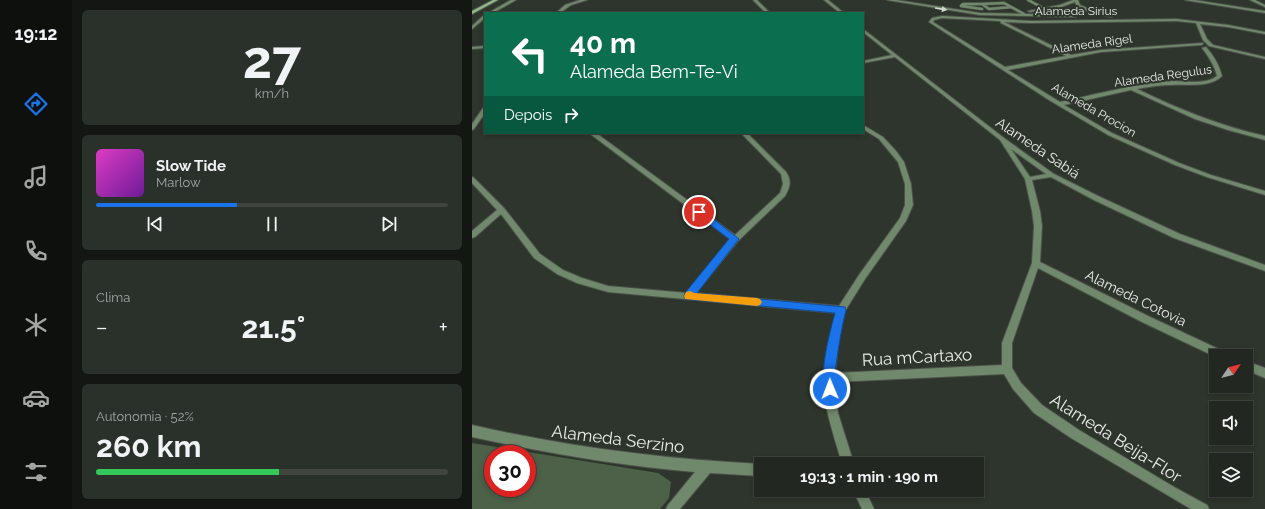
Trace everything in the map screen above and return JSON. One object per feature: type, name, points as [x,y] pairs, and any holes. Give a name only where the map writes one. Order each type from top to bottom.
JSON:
[{"type":"main road","points":[[472,13],[496,0]]},
{"type":"main road","points":[[472,9],[480,8]]},
{"type":"street","points":[[492,12],[514,0]]},
{"type":"street","points":[[559,12],[569,4],[585,0]]},
{"type":"street","points":[[755,0],[767,12]]},
{"type":"street","points":[[826,0],[841,12]]},
{"type":"street","points":[[889,0],[980,14],[1066,16],[1134,15]]},
{"type":"street","points":[[1024,14],[1026,12],[1061,6],[1076,0],[1078,6],[1084,10],[1111,16]]},
{"type":"street","points":[[1185,0],[1197,1]]},
{"type":"street","points":[[1192,0],[1265,12]]},
{"type":"street","points":[[1252,0],[1265,6]]},
{"type":"street","points":[[1171,15],[1183,15]]},
{"type":"street","points":[[472,28],[484,17]]},
{"type":"street","name":"Alameda Sirius","points":[[935,18],[949,17],[999,20],[1091,22],[1196,19],[1265,33]]},
{"type":"street","points":[[1196,19],[1201,17]]},
{"type":"street","name":"Alameda Procion","points":[[935,18],[931,20],[932,23],[1110,134],[1148,152],[1209,176],[1265,193]]},
{"type":"street","points":[[1207,18],[1265,29]]},
{"type":"street","name":"Alameda Regulus","points":[[1060,104],[1131,88],[1163,84],[1204,82],[1217,79],[1220,76],[1212,48],[1203,45],[1196,19]]},
{"type":"street","points":[[999,20],[1069,56]]},
{"type":"street","name":"Alameda Sabiá","points":[[864,31],[894,56],[1002,139],[1052,175],[1108,205],[1177,236],[1265,268]]},
{"type":"street","name":"Alameda Rigel","points":[[1004,69],[1114,49],[1203,45],[1212,48]]},
{"type":"street","points":[[472,48],[484,47]]},
{"type":"street","points":[[1212,48],[1232,50],[1265,58]]},
{"type":"street","points":[[864,62],[894,56]]},
{"type":"street","points":[[1131,88],[1169,107],[1202,121],[1265,138]]},
{"type":"street","points":[[472,128],[483,115]]},
{"type":"street","points":[[846,457],[833,413],[829,378],[834,337],[841,310],[862,277],[903,219],[909,205],[908,184],[901,162],[881,138],[864,127]]},
{"type":"street","points":[[593,134],[735,239]]},
{"type":"street","points":[[689,296],[735,239],[783,194],[787,186],[787,179],[784,173],[745,134]]},
{"type":"street","points":[[1002,139],[1028,179],[1038,226],[1036,263],[1007,343],[1006,368]]},
{"type":"street","points":[[1028,179],[1052,175]]},
{"type":"street","points":[[472,179],[501,210],[537,256],[560,272],[580,281],[608,288],[841,310]]},
{"type":"street","points":[[472,235],[501,210]]},
{"type":"street","name":"Alameda Cotovia","points":[[1036,263],[1145,320],[1209,349]]},
{"type":"street","name":"Rua mCartaxo","points":[[829,378],[1006,368]]},
{"type":"street","name":"Alameda Beija-Flor","points":[[1006,368],[1017,386],[1038,409],[1075,434],[1203,509]]},
{"type":"street","points":[[1253,368],[1265,373]]},
{"type":"street","name":"Alameda Serzino","points":[[472,431],[555,449],[706,468],[754,470]]},
{"type":"street","points":[[672,509],[706,468]]},
{"type":"street","points":[[862,497],[868,509]]},
{"type":"lane","points":[[1028,0],[1046,9]]},
{"type":"lane","points":[[1011,7],[982,9],[961,6],[963,4],[1002,2],[1024,14]]},
{"type":"lane","points":[[982,4],[989,9]]},
{"type":"lane","points":[[980,14],[982,9]]},
{"type":"green space","points":[[472,443],[484,445],[484,497],[536,497],[536,453],[658,473],[671,482],[669,498],[660,509],[472,509]]},
{"type":"slow traffic","points":[[690,295],[689,296],[757,302]]},
{"type":"route","points":[[699,212],[735,239],[689,296],[841,310],[834,337],[829,378],[830,389]]}]
